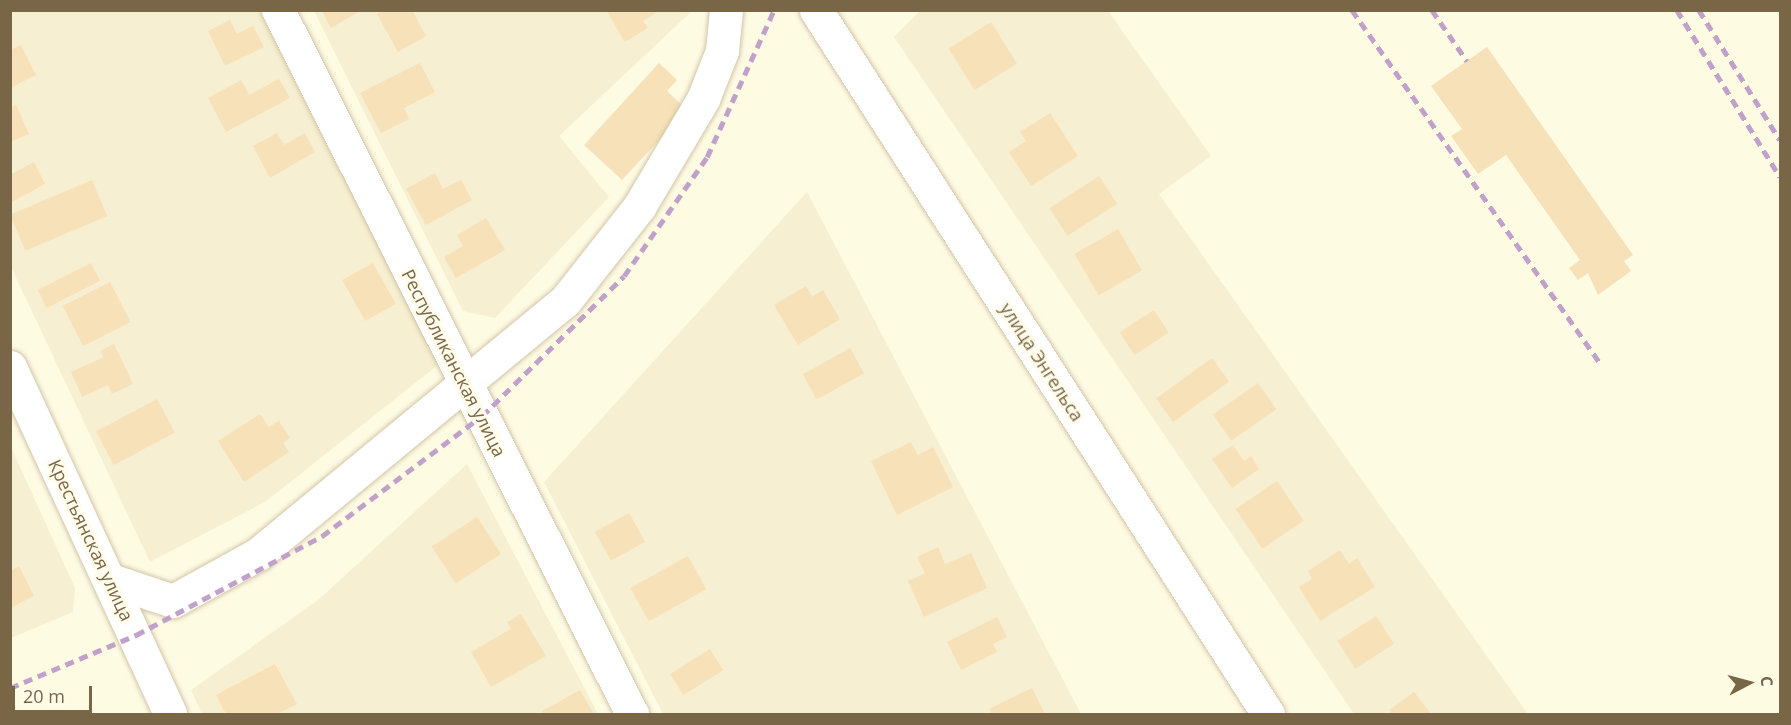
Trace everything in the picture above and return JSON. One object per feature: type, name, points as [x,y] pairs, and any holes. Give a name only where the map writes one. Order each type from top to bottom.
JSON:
[{"type":"street","name":"Республиканская улица","points":[[279,10],[462,385],[632,714]]},
{"type":"street","points":[[110,580],[173,600],[249,559],[565,301],[639,207],[703,99],[722,51],[726,10]]},
{"type":"street","name":"улица Энгельса","points":[[816,10],[1268,714]]},
{"type":"street","name":"Крестьянская улица","points":[[10,367],[170,714]]},
{"type":"shaded area","points":[[10,11],[263,11],[438,365],[265,502],[150,562],[11,267]]},
{"type":"shaded area","points":[[314,11],[692,11],[559,136],[609,197],[495,318],[463,311]]},
{"type":"shaded area","points":[[920,11],[1108,11],[1211,156],[1159,194],[1528,714],[1354,714],[894,37]]},
{"type":"shaded area","points":[[807,192],[1081,714],[663,714],[544,482]]},
{"type":"shaded area","points":[[10,445],[75,588],[73,612],[11,638]]},
{"type":"shaded area","points":[[467,464],[598,714],[202,714],[191,690],[318,600]]},
{"type":"building","points":[[321,10],[362,10],[331,28]]},
{"type":"building","points":[[383,10],[412,10],[426,36],[398,52],[377,14]]},
{"type":"building","points":[[606,10],[660,10],[643,21],[648,28],[625,42]]},
{"type":"building","points":[[230,20],[237,34],[253,26],[264,47],[225,66],[208,31]]},
{"type":"building","points":[[991,22],[1017,64],[975,90],[949,48]]},
{"type":"building","points":[[21,45],[36,75],[10,88],[10,50]]},
{"type":"building","points":[[1487,47],[1633,255],[1624,261],[1631,271],[1598,295],[1588,273],[1578,280],[1569,268],[1580,260],[1506,155],[1478,174],[1451,136],[1462,129],[1431,86]]},
{"type":"building","points":[[420,63],[435,92],[404,108],[409,119],[381,133],[360,93]]},
{"type":"building","points":[[659,63],[677,80],[667,91],[687,110],[622,180],[584,145]]},
{"type":"building","points":[[279,79],[290,98],[226,132],[208,98],[241,80],[249,95]]},
{"type":"building","points":[[16,105],[29,134],[10,142],[10,108]]},
{"type":"building","points":[[1050,113],[1078,156],[1031,186],[1009,152],[1026,141],[1020,132]]},
{"type":"building","points":[[277,133],[284,145],[305,133],[315,152],[270,178],[253,146]]},
{"type":"building","points":[[34,162],[45,184],[10,203],[10,175]]},
{"type":"building","points":[[435,173],[443,189],[461,180],[472,200],[426,225],[406,189]]},
{"type":"building","points":[[1099,176],[1117,204],[1067,236],[1050,208]]},
{"type":"building","points":[[92,180],[107,216],[25,251],[10,215]]},
{"type":"building","points":[[486,218],[505,250],[456,278],[444,257],[463,246],[457,235]]},
{"type":"building","points":[[1118,229],[1142,271],[1099,296],[1075,254]]},
{"type":"building","points":[[91,263],[100,281],[47,308],[38,290]]},
{"type":"building","points":[[373,263],[396,304],[365,321],[342,280]]},
{"type":"building","points":[[110,282],[130,322],[83,346],[63,306]]},
{"type":"building","points":[[806,286],[812,297],[823,290],[840,319],[798,345],[774,305]]},
{"type":"building","points":[[1154,310],[1169,333],[1134,355],[1120,332]]},
{"type":"building","points":[[114,344],[133,384],[112,394],[108,385],[82,397],[71,372],[104,357],[100,351]]},
{"type":"building","points":[[850,348],[864,373],[817,400],[803,374]]},
{"type":"building","points":[[1212,358],[1229,381],[1173,422],[1156,399]]},
{"type":"building","points":[[1258,383],[1276,409],[1231,441],[1213,415]]},
{"type":"building","points":[[157,399],[175,433],[114,465],[96,431]]},
{"type":"building","points":[[260,414],[269,427],[279,421],[290,438],[283,443],[289,452],[244,482],[218,441]]},
{"type":"building","points":[[911,442],[918,455],[933,447],[953,487],[897,515],[871,461]]},
{"type":"building","points":[[1233,445],[1244,461],[1251,456],[1259,469],[1232,488],[1212,459]]},
{"type":"building","points":[[1277,481],[1304,521],[1262,549],[1236,509]]},
{"type":"building","points":[[629,513],[645,542],[611,561],[595,532]]},
{"type":"building","points":[[477,517],[501,554],[456,583],[432,546]]},
{"type":"building","points":[[938,547],[945,564],[971,553],[987,588],[924,617],[908,581],[925,573],[917,557]]},
{"type":"building","points":[[1340,550],[1349,564],[1357,558],[1375,587],[1320,621],[1299,587],[1312,579],[1308,571]]},
{"type":"building","points":[[688,556],[706,589],[649,621],[630,588]]},
{"type":"building","points":[[19,566],[34,596],[10,608],[10,571]]},
{"type":"building","points":[[521,614],[546,656],[491,687],[471,652],[511,629],[507,622]]},
{"type":"building","points":[[1376,616],[1394,644],[1355,669],[1337,641]]},
{"type":"building","points":[[997,617],[1007,637],[993,644],[997,652],[961,670],[947,642]]},
{"type":"building","points":[[710,649],[723,670],[683,695],[670,674]]},
{"type":"building","points":[[275,664],[297,704],[277,714],[226,714],[216,695]]},
{"type":"building","points":[[1032,688],[1045,714],[992,714],[989,709]]},
{"type":"building","points":[[580,690],[594,714],[544,714],[542,711]]},
{"type":"building","points":[[1414,692],[1431,714],[1392,714],[1389,710]]},
{"type":"railway","points":[[10,688],[136,635],[322,536],[482,416],[624,276],[707,157],[774,10]]},
{"type":"railway","points":[[1352,10],[1601,364]]},
{"type":"railway","points":[[1432,10],[1467,61]]},
{"type":"railway","points":[[1677,10],[1780,177]]},
{"type":"railway","points":[[1699,10],[1780,140]]}]
